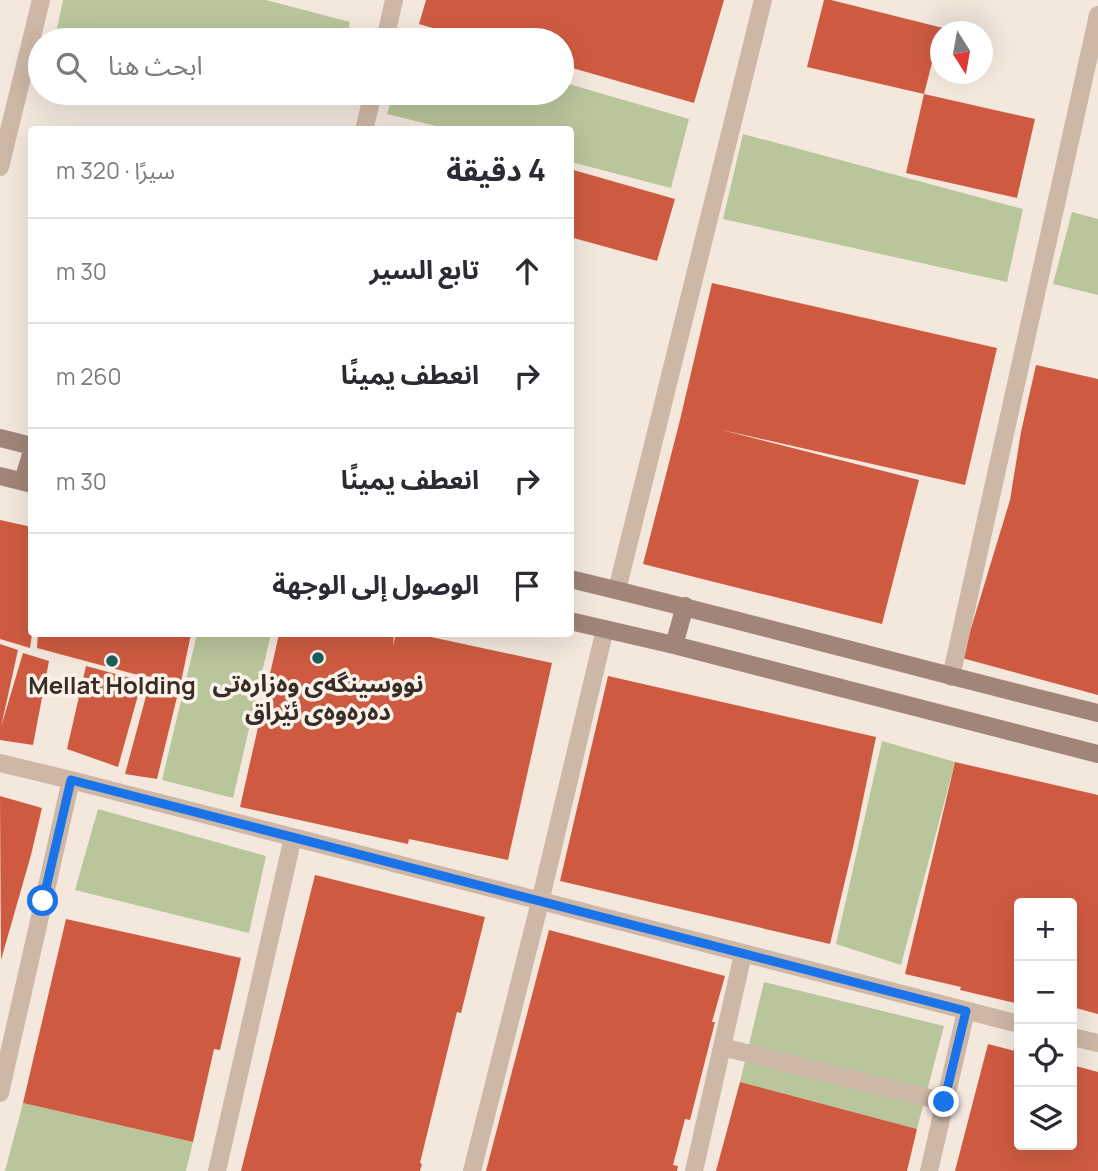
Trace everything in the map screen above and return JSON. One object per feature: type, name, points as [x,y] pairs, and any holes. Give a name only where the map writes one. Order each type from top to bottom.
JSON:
[{"type":"street","points":[[34,28],[41,0]]},
{"type":"street","points":[[388,28],[394,0]]},
{"type":"street","points":[[617,590],[763,0]]},
{"type":"street","points":[[951,677],[1098,15]]},
{"type":"street","points":[[0,167],[28,53]]},
{"type":"street","points":[[365,126],[370,105]]},
{"type":"street","points":[[0,438],[28,447]]},
{"type":"street","points":[[0,476],[27,483]]},
{"type":"street","points":[[574,580],[1098,713]]},
{"type":"street","points":[[674,645],[685,606]]},
{"type":"street","points":[[574,622],[1098,754]]},
{"type":"street","points":[[472,1171],[605,629]]},
{"type":"street","points":[[0,764],[1014,1023]]},
{"type":"street","points":[[0,1093],[71,780]]},
{"type":"street","points":[[217,1171],[293,837]]},
{"type":"street","points":[[694,1171],[743,954]]},
{"type":"street","points":[[929,1171],[966,1011]]},
{"type":"street","points":[[1077,1038],[1098,1043]]},
{"type":"street","points":[[722,1047],[944,1102]]},
{"type":"green space","points":[[63,0],[266,0],[350,22],[349,28],[57,28]]},
{"type":"green space","points":[[574,85],[689,119],[671,188],[574,163],[574,126],[436,126],[387,114],[390,105],[574,105]]},
{"type":"green space","points":[[743,134],[1023,209],[1007,282],[723,219]]},
{"type":"green space","points":[[1072,212],[1098,219],[1098,295],[1053,284]]},
{"type":"green space","points":[[196,637],[270,637],[233,798],[162,780]]},
{"type":"green space","points":[[882,741],[955,762],[901,965],[836,944]]},
{"type":"green space","points":[[98,809],[266,856],[249,933],[75,890]]},
{"type":"green space","points":[[764,982],[944,1026],[917,1129],[740,1082]]},
{"type":"green space","points":[[23,1103],[193,1142],[186,1171],[5,1171]]},
{"type":"building","points":[[426,0],[724,0],[694,103],[574,68],[574,28],[433,28],[419,24]]},
{"type":"building","points":[[824,0],[930,25],[930,71],[924,94],[807,67]]},
{"type":"building","points":[[924,94],[1035,119],[1017,198],[906,173]]},
{"type":"building","points":[[574,170],[675,199],[657,261],[574,238]]},
{"type":"building","points":[[712,283],[997,348],[965,485],[718,429],[919,480],[882,624],[643,564]]},
{"type":"building","points":[[1036,365],[1098,379],[1098,695],[962,658],[1010,500]]},
{"type":"building","points":[[0,520],[28,526],[28,637],[32,637],[30,648],[0,639]]},
{"type":"building","points":[[38,637],[190,637],[181,682],[134,674],[37,648]]},
{"type":"building","points":[[278,637],[394,637],[393,646],[395,637],[431,637],[552,663],[508,860],[409,839],[408,844],[240,807]]},
{"type":"building","points":[[0,644],[18,650],[1,727],[23,653],[49,661],[33,745],[0,740]]},
{"type":"building","points":[[86,666],[142,681],[118,767],[67,749]]},
{"type":"building","points":[[608,676],[876,737],[830,944],[560,881]]},
{"type":"building","points":[[149,685],[178,693],[157,779],[125,774]]},
{"type":"building","points":[[955,762],[1098,795],[1098,1014],[1077,1008],[1077,898],[1014,898],[1014,1003],[905,974]]},
{"type":"building","points":[[0,796],[42,808],[1,960]]},
{"type":"building","points":[[315,875],[485,917],[461,1013],[457,1012],[420,1171],[241,1171]]},
{"type":"building","points":[[66,919],[241,958],[220,1050],[214,1049],[193,1142],[23,1103]]},
{"type":"building","points":[[549,930],[725,976],[690,1120],[685,1119],[673,1165],[678,1166],[677,1171],[486,1171]]},
{"type":"building","points":[[988,1044],[1014,1051],[1014,1150],[1077,1150],[1077,1066],[1098,1072],[1098,1171],[955,1171]]},
{"type":"building","points":[[740,1082],[917,1129],[907,1171],[716,1171]]},
{"type":"place","name":"نووسینگەی وەزارەتی دەرەوەی ئێراق","points":[[318,658]]},
{"type":"place","name":"Mellat Holding","points":[[112,661]]},
{"type":"route","points":[[43,901],[71,780],[966,1011],[944,1102]]}]
